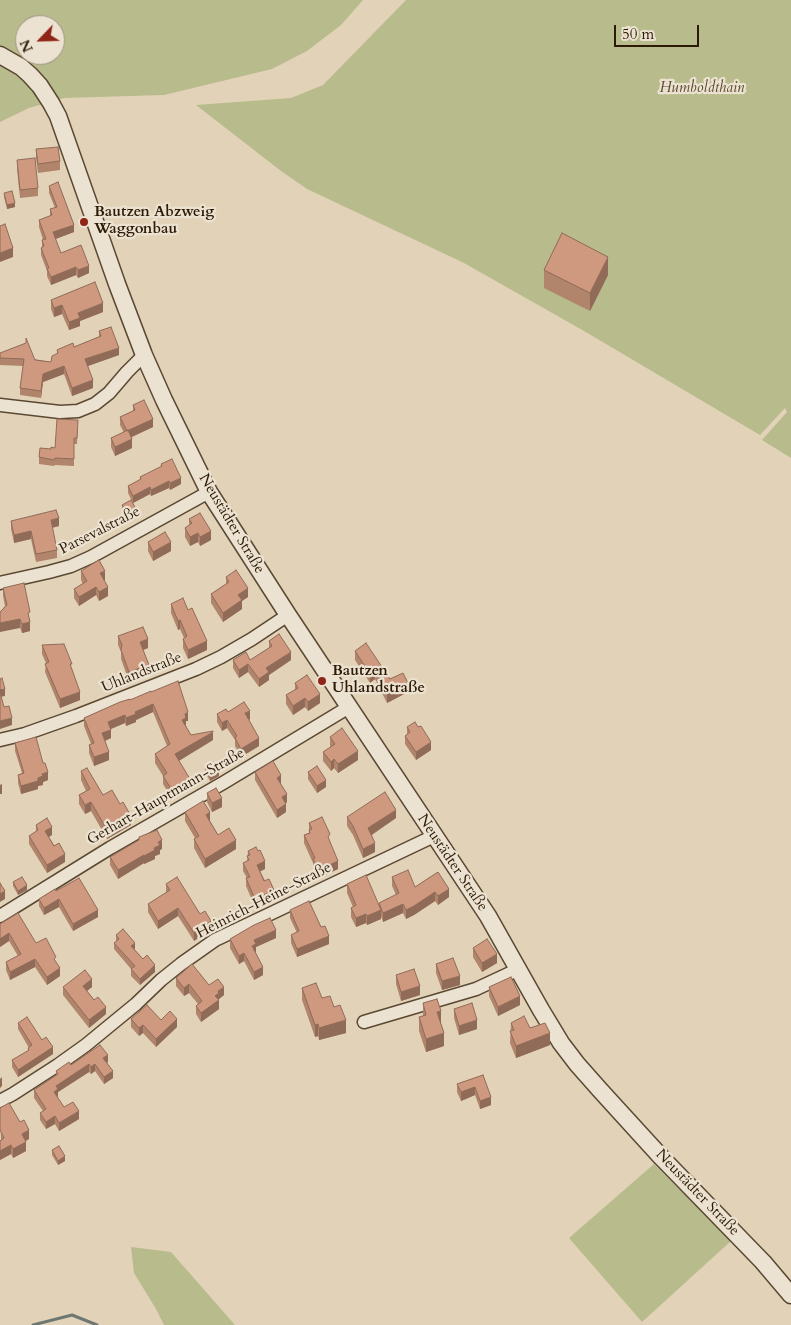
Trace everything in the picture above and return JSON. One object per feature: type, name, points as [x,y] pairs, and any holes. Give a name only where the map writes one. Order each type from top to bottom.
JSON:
[{"type":"street","name":"Neustädter Straße","points":[[0,55],[30,75],[44,92],[58,116],[144,355],[209,492],[288,615],[488,916],[554,1031],[577,1064],[656,1151],[764,1262],[791,1295]]},
{"type":"street","points":[[0,405],[60,412],[78,411],[95,404],[109,393],[144,355]]},
{"type":"street","name":"Parsevalstraße","points":[[0,583],[71,566],[91,557],[209,492]]},
{"type":"street","name":"Uhlandstraße","points":[[0,740],[25,734],[76,716],[196,669],[252,639],[288,615]]},
{"type":"street","name":"Gerhart-Hauptmann-Straße","points":[[0,916],[110,848],[349,707]]},
{"type":"street","name":"Heinrich-Heine-Straße","points":[[0,1101],[86,1045],[136,1004],[161,980],[215,940],[434,836]]},
{"type":"street","points":[[364,1022],[476,989],[519,969]]},
{"type":"green space","points":[[0,0],[363,0],[341,25],[307,51],[272,69],[164,95],[64,98],[29,108],[0,122]]},
{"type":"green space","name":"Humboldthain","points":[[406,0],[791,0],[791,458],[762,440],[787,412],[785,408],[760,435],[464,263],[307,189],[196,105],[291,98],[323,85]]},
{"type":"green space","points":[[654,1164],[731,1241],[642,1322],[569,1238]]},
{"type":"green space","points":[[131,1247],[171,1252],[235,1325],[164,1325],[134,1273]]},
{"type":"building","points":[[58,147],[60,161],[38,164],[36,149]]},
{"type":"building","points":[[35,158],[38,188],[20,190],[17,160]]},
{"type":"building","points":[[58,182],[74,225],[53,232],[61,253],[81,245],[89,266],[78,270],[76,267],[51,277],[41,248],[44,246],[42,240],[46,239],[39,220],[52,215],[50,209],[57,207],[49,186]]},
{"type":"building","points":[[12,191],[15,203],[7,205],[4,193]]},
{"type":"building","points":[[5,224],[13,248],[0,253],[0,226]]},
{"type":"building","points":[[562,233],[608,257],[590,293],[544,270]]},
{"type":"building","points":[[95,282],[103,303],[78,313],[80,318],[69,322],[62,305],[54,308],[51,300]]},
{"type":"building","points":[[111,327],[119,348],[85,359],[93,380],[72,388],[64,366],[43,374],[41,391],[20,388],[24,359],[0,358],[0,353],[26,343],[26,338],[35,360],[51,362],[52,356],[58,353],[57,350],[73,343],[74,347],[101,336],[99,331]]},
{"type":"building","points":[[144,400],[153,419],[127,431],[120,417],[135,410],[133,405]]},
{"type":"building","points":[[57,419],[78,420],[77,438],[74,438],[74,459],[55,458],[54,460],[39,457],[40,448],[55,448]]},
{"type":"building","points":[[128,430],[132,439],[115,447],[111,438]]},
{"type":"building","points":[[172,459],[181,478],[170,483],[169,481],[151,490],[150,487],[133,496],[128,486]]},
{"type":"building","points":[[131,500],[136,509],[127,514],[122,505]]},
{"type":"building","points":[[56,510],[59,518],[51,520],[57,550],[36,554],[31,531],[14,535],[11,521]]},
{"type":"building","points":[[200,513],[211,531],[200,537],[198,533],[190,537],[185,528],[192,523],[189,519]]},
{"type":"building","points":[[165,532],[171,542],[153,552],[148,542]]},
{"type":"building","points":[[99,560],[105,571],[100,573],[108,587],[99,592],[96,587],[79,597],[74,589],[87,581],[81,571]]},
{"type":"building","points":[[236,570],[248,588],[238,595],[242,600],[223,613],[211,594],[229,582],[226,577]]},
{"type":"building","points":[[24,583],[30,612],[28,613],[30,622],[22,624],[20,619],[0,623],[0,612],[7,605],[3,588]]},
{"type":"building","points":[[183,598],[188,610],[192,608],[207,641],[188,650],[183,639],[187,636],[171,604]]},
{"type":"building","points":[[143,627],[148,639],[140,642],[149,665],[129,672],[118,636]]},
{"type":"building","points":[[279,634],[291,652],[266,668],[269,672],[259,679],[248,664],[239,670],[233,660],[246,652],[250,660],[272,646],[269,641]]},
{"type":"building","points":[[366,643],[390,679],[403,673],[408,683],[387,694],[375,670],[370,674],[355,651]]},
{"type":"building","points":[[64,644],[80,692],[60,699],[45,664],[49,662],[42,645]]},
{"type":"building","points":[[307,675],[320,694],[308,702],[305,698],[293,706],[286,695],[298,688],[295,683]]},
{"type":"building","points":[[2,678],[5,689],[0,690],[0,679]]},
{"type":"building","points":[[178,681],[188,712],[185,714],[186,718],[182,720],[191,735],[213,731],[175,754],[190,779],[172,790],[163,776],[167,773],[155,754],[170,744],[153,704],[126,718],[125,715],[108,722],[111,730],[102,733],[109,752],[94,757],[89,745],[94,743],[84,718],[120,702],[130,700]]},
{"type":"building","points":[[0,692],[4,707],[9,706],[12,718],[0,721]]},
{"type":"building","points":[[244,702],[250,711],[245,713],[259,738],[241,749],[235,738],[237,736],[227,720],[222,723],[217,714],[226,709],[228,712]]},
{"type":"building","points":[[415,722],[418,727],[421,726],[431,742],[416,752],[405,736],[410,732],[407,727]]},
{"type":"building","points":[[342,728],[358,751],[338,764],[334,759],[331,762],[323,752],[335,744],[330,737]]},
{"type":"building","points":[[36,737],[43,763],[45,763],[48,772],[42,774],[43,776],[38,778],[38,781],[21,786],[18,775],[24,773],[15,743]]},
{"type":"building","points":[[273,761],[281,775],[277,778],[287,794],[282,797],[286,804],[277,810],[255,772]]},
{"type":"building","points":[[214,762],[219,771],[210,777],[205,768]]},
{"type":"building","points":[[317,766],[326,780],[317,786],[308,772]]},
{"type":"building","points":[[87,768],[103,795],[112,790],[120,804],[123,802],[131,816],[107,830],[91,802],[85,805],[79,795],[90,789],[81,771]]},
{"type":"building","points":[[216,788],[222,798],[212,803],[207,793]]},
{"type":"building","points":[[385,792],[396,810],[368,828],[375,843],[363,849],[347,817]]},
{"type":"building","points":[[203,801],[210,812],[206,815],[218,835],[229,828],[236,840],[205,859],[194,839],[199,836],[185,812]]},
{"type":"building","points":[[322,817],[330,834],[328,837],[338,861],[319,870],[304,835],[310,833],[309,830],[312,829],[309,823]]},
{"type":"building","points":[[47,818],[52,827],[45,831],[54,846],[59,843],[65,854],[47,865],[29,836],[38,830],[36,825]]},
{"type":"building","points":[[157,830],[162,840],[158,842],[160,845],[154,848],[155,850],[118,870],[110,857],[139,840],[139,837]]},
{"type":"building","points":[[256,847],[258,851],[260,850],[265,861],[257,865],[264,881],[269,879],[274,890],[255,899],[246,878],[250,877],[243,863],[249,860],[247,856],[250,855],[248,851]]},
{"type":"building","points":[[408,870],[415,887],[438,872],[449,889],[438,896],[435,892],[406,910],[403,904],[383,913],[379,903],[399,893],[392,877]]},
{"type":"building","points":[[366,875],[381,910],[356,918],[351,908],[356,905],[347,884]]},
{"type":"building","points":[[22,877],[27,885],[18,891],[13,882]]},
{"type":"building","points":[[177,877],[200,914],[205,911],[211,921],[194,933],[178,908],[158,921],[148,904],[170,890],[166,884]]},
{"type":"building","points":[[79,878],[98,910],[73,924],[59,899],[44,908],[39,899]]},
{"type":"building","points":[[0,883],[5,891],[0,894]]},
{"type":"building","points":[[309,901],[321,927],[325,926],[329,936],[297,949],[291,935],[299,931],[290,910]]},
{"type":"building","points":[[18,913],[36,943],[46,938],[56,957],[54,959],[60,968],[47,977],[35,959],[10,972],[6,962],[21,954],[9,933],[0,939],[0,924]]},
{"type":"building","points":[[270,918],[276,930],[254,940],[256,944],[252,946],[263,967],[254,972],[244,953],[239,956],[230,939]]},
{"type":"building","points":[[123,929],[135,943],[131,946],[143,959],[147,955],[155,965],[140,979],[131,969],[135,966],[114,943],[119,939],[116,935]]},
{"type":"building","points":[[487,939],[497,954],[482,963],[473,948]]},
{"type":"building","points":[[453,958],[460,976],[442,981],[436,964]]},
{"type":"building","points":[[192,964],[209,985],[218,979],[224,987],[215,996],[219,1000],[201,1013],[196,1006],[202,1001],[189,984],[184,988],[176,978]]},
{"type":"building","points":[[414,969],[420,986],[401,992],[396,975]]},
{"type":"building","points":[[85,970],[92,979],[83,986],[94,1000],[98,997],[106,1007],[89,1020],[63,987]]},
{"type":"building","points":[[511,977],[520,996],[498,1007],[489,987]]},
{"type":"building","points":[[316,983],[322,998],[330,996],[334,1007],[340,1005],[346,1020],[319,1028],[318,1024],[315,1025],[302,988]]},
{"type":"building","points":[[437,999],[441,1011],[437,1012],[444,1033],[426,1039],[419,1017],[426,1015],[423,1003]]},
{"type":"building","points":[[472,1003],[477,1020],[459,1026],[454,1009]]},
{"type":"building","points":[[147,1005],[161,1020],[170,1011],[177,1019],[156,1039],[143,1025],[139,1028],[131,1019]]},
{"type":"building","points":[[524,1016],[530,1028],[545,1023],[550,1033],[516,1046],[510,1031],[514,1030],[511,1023]]},
{"type":"building","points":[[27,1017],[42,1040],[46,1037],[53,1047],[18,1070],[12,1060],[29,1050],[28,1048],[32,1045],[18,1023]]},
{"type":"building","points":[[100,1045],[108,1055],[103,1058],[113,1071],[104,1077],[95,1064],[91,1067],[89,1064],[56,1086],[58,1089],[54,1092],[64,1107],[73,1102],[79,1111],[59,1123],[55,1116],[46,1122],[40,1113],[46,1109],[34,1090],[58,1074],[56,1071],[69,1062],[71,1065]]},
{"type":"building","points":[[483,1075],[491,1097],[480,1101],[475,1087],[461,1092],[457,1084]]},
{"type":"building","points":[[9,1103],[20,1122],[24,1120],[29,1130],[22,1134],[26,1142],[13,1149],[11,1145],[0,1151],[0,1141],[4,1138],[0,1130],[0,1108]]},
{"type":"building","points":[[59,1146],[65,1156],[58,1161],[52,1150]]},
{"type":"waterway","points":[[33,1325],[72,1315],[97,1325]]},
{"type":"place","name":"Bautzen Abzweig Waggonbau","points":[[84,222]]},
{"type":"place","name":"Bautzen Uhlandstraße","points":[[322,681]]}]
